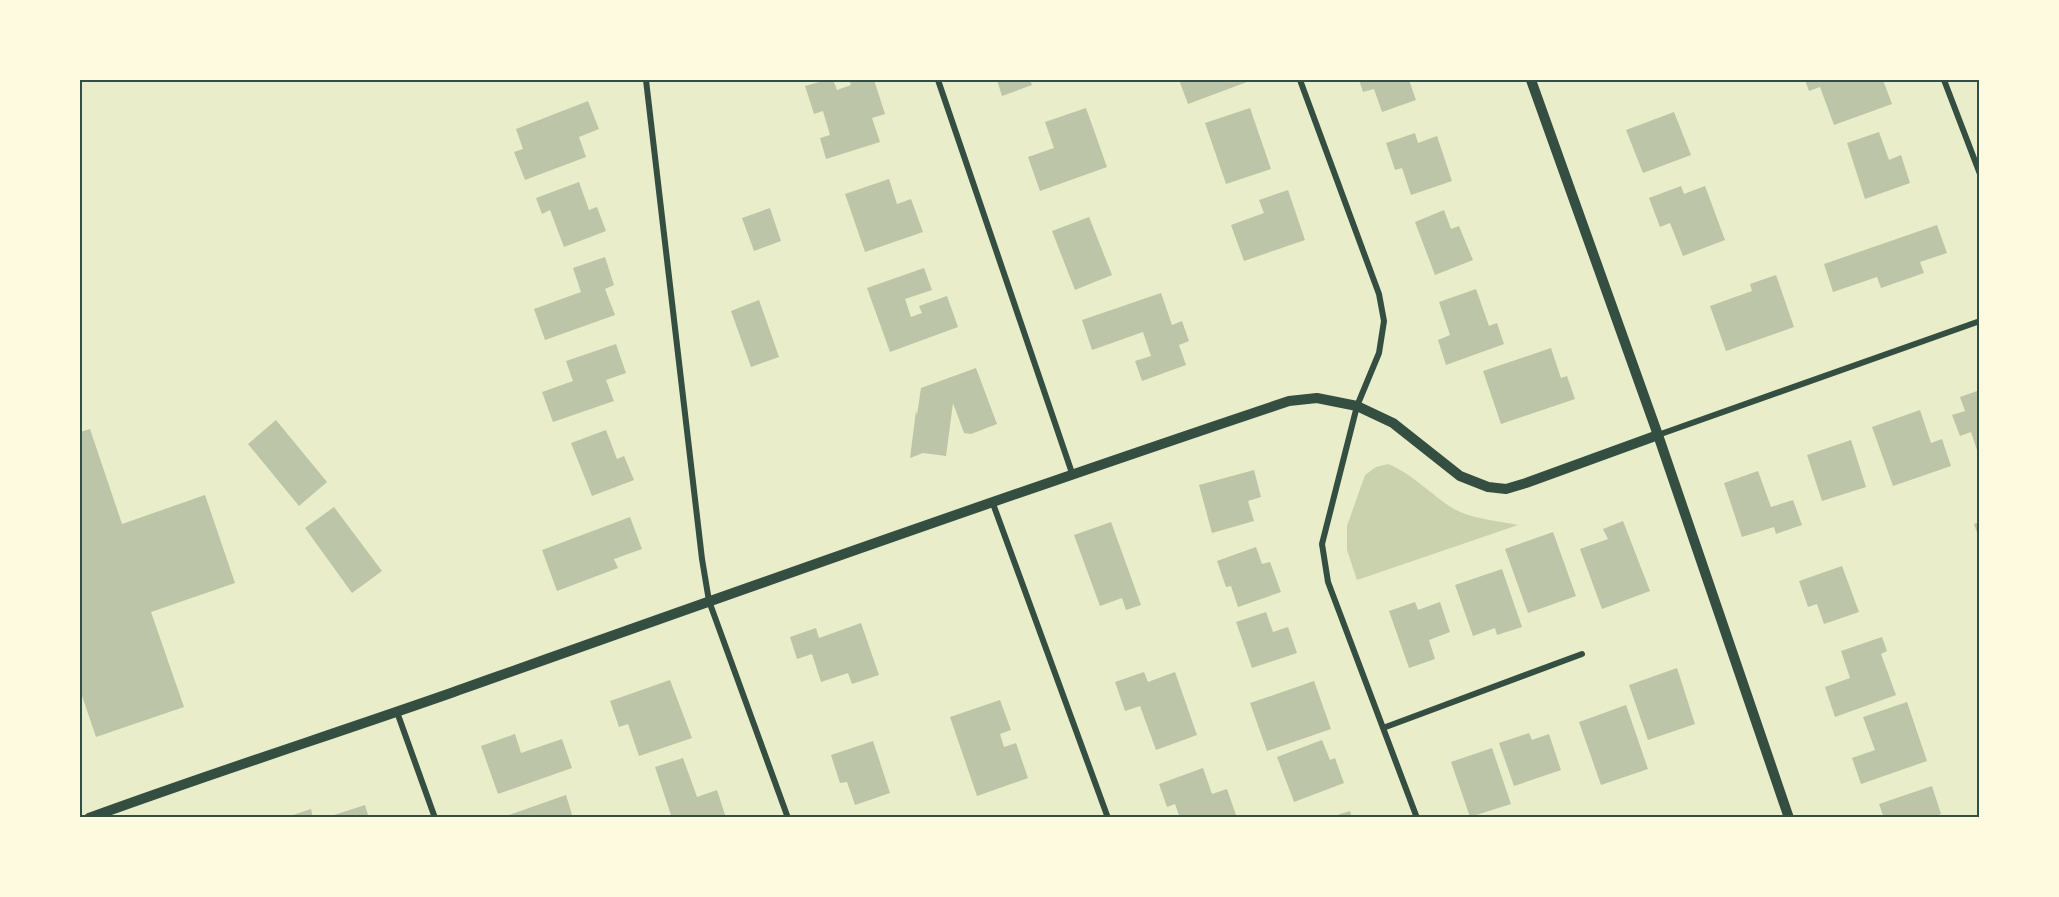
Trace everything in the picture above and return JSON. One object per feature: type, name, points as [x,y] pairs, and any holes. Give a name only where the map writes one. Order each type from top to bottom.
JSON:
[{"type":"street","points":[[646,80],[701,548],[710,601],[788,818]]},
{"type":"street","points":[[938,80],[1072,473]]},
{"type":"street","points":[[1300,80],[1379,294],[1384,321],[1379,352],[1357,406],[1322,544],[1328,582],[1417,818]]},
{"type":"street","points":[[1531,80],[1658,435],[1789,818]]},
{"type":"street","points":[[1944,80],[1980,174]]},
{"type":"street","points":[[89,818],[167,789],[397,712],[1072,473],[1289,401],[1317,398],[1357,406],[1393,423],[1460,476],[1488,487],[1506,489],[1980,321]]},
{"type":"street","points":[[992,501],[1108,818]]},
{"type":"street","points":[[1383,728],[1582,654]]},
{"type":"street","points":[[397,712],[435,818]]},
{"type":"green space","points":[[1388,464],[1406,473],[1454,509],[1477,517],[1518,525],[1357,580],[1347,550],[1347,526],[1365,475],[1376,467]]},
{"type":"building","points":[[833,80],[837,90],[851,85],[849,80],[874,80],[885,114],[872,118],[880,142],[826,159],[820,138],[830,135],[823,111],[814,114],[805,86]]},
{"type":"building","points":[[997,80],[1030,80],[1032,85],[1002,96]]},
{"type":"building","points":[[1179,80],[1246,80],[1247,82],[1188,104]]},
{"type":"building","points":[[1359,80],[1409,80],[1416,100],[1382,112],[1374,89],[1363,92]]},
{"type":"building","points":[[1805,80],[1883,80],[1892,104],[1834,125],[1820,87],[1809,91]]},
{"type":"building","points":[[588,101],[599,129],[579,137],[586,157],[525,180],[514,152],[523,149],[516,129]]},
{"type":"building","points":[[1086,108],[1107,167],[1040,191],[1028,157],[1054,148],[1045,122]]},
{"type":"building","points":[[1250,108],[1271,169],[1226,184],[1205,123]]},
{"type":"building","points":[[1674,112],[1691,155],[1643,173],[1626,130]]},
{"type":"building","points":[[1879,132],[1889,160],[1901,155],[1910,183],[1865,199],[1847,143]]},
{"type":"building","points":[[1415,133],[1418,143],[1437,136],[1452,181],[1411,195],[1402,168],[1395,170],[1386,143]]},
{"type":"building","points":[[889,179],[897,204],[911,199],[923,232],[865,252],[845,194]]},
{"type":"building","points":[[579,182],[589,210],[597,207],[606,231],[564,247],[550,210],[542,214],[536,198]]},
{"type":"building","points":[[1681,186],[1684,194],[1705,186],[1725,240],[1683,256],[1670,223],[1660,227],[1649,198]]},
{"type":"building","points":[[1288,190],[1305,240],[1244,261],[1231,225],[1264,213],[1259,200]]},
{"type":"building","points":[[770,208],[781,241],[754,251],[742,218]]},
{"type":"building","points":[[1444,210],[1451,229],[1459,226],[1473,260],[1435,275],[1415,222]]},
{"type":"building","points":[[1089,217],[1112,275],[1075,290],[1052,231]]},
{"type":"building","points":[[1937,225],[1947,253],[1920,262],[1924,273],[1881,288],[1877,277],[1833,292],[1824,264]]},
{"type":"building","points":[[605,257],[614,285],[605,289],[615,315],[545,340],[534,309],[581,292],[573,268]]},
{"type":"building","points":[[924,268],[932,290],[905,299],[911,317],[922,313],[919,306],[947,296],[958,327],[890,352],[867,288]]},
{"type":"building","points":[[1776,275],[1794,327],[1726,351],[1710,306],[1752,291],[1750,284]]},
{"type":"building","points":[[1476,289],[1489,326],[1497,323],[1504,344],[1446,365],[1438,340],[1450,335],[1439,302]]},
{"type":"building","points":[[1161,293],[1172,325],[1182,321],[1189,341],[1179,345],[1186,365],[1142,381],[1135,361],[1151,356],[1143,332],[1092,350],[1082,320]]},
{"type":"building","points":[[759,300],[779,357],[751,367],[731,311]]},
{"type":"building","points":[[616,344],[626,373],[606,380],[614,401],[553,422],[542,392],[573,381],[566,361]]},
{"type":"building","points":[[1551,348],[1561,378],[1567,376],[1575,399],[1501,424],[1483,371]]},
{"type":"building","points":[[976,368],[997,424],[971,434],[964,433],[953,403],[946,456],[923,453],[910,458],[921,388]]},
{"type":"building","points":[[1980,390],[1979,456],[1971,432],[1960,436],[1952,415],[1965,411],[1960,397]]},
{"type":"building","points":[[1920,410],[1931,443],[1942,439],[1951,466],[1893,486],[1872,427]]},
{"type":"building","points":[[276,420],[327,482],[299,506],[248,444]]},
{"type":"building","points":[[90,429],[122,524],[205,495],[235,583],[151,612],[184,707],[96,737],[80,690],[80,432]]},
{"type":"building","points":[[606,430],[617,459],[624,456],[634,480],[592,496],[571,443]]},
{"type":"building","points":[[1851,440],[1866,487],[1822,501],[1807,455]]},
{"type":"building","points":[[1254,470],[1261,497],[1248,501],[1254,521],[1212,533],[1199,485]]},
{"type":"building","points":[[1758,471],[1771,507],[1793,500],[1802,525],[1776,534],[1774,527],[1742,537],[1724,483]]},
{"type":"building","points":[[334,507],[382,571],[352,593],[305,528]]},
{"type":"building","points":[[630,517],[642,549],[614,559],[618,568],[557,591],[542,550]]},
{"type":"building","points":[[1623,521],[1650,591],[1602,609],[1580,549],[1608,539],[1603,529]]},
{"type":"building","points":[[1111,522],[1141,605],[1126,610],[1122,598],[1100,606],[1074,535]]},
{"type":"building","points":[[1980,522],[1980,538],[1979,538],[1974,524]]},
{"type":"building","points":[[1553,532],[1576,596],[1528,613],[1505,549]]},
{"type":"building","points":[[1256,547],[1262,564],[1270,562],[1281,592],[1238,607],[1231,586],[1226,587],[1217,561]]},
{"type":"building","points":[[1842,566],[1859,612],[1824,624],[1817,604],[1808,607],[1799,581]]},
{"type":"building","points":[[1502,569],[1522,627],[1497,635],[1495,628],[1473,636],[1455,585]]},
{"type":"building","points":[[1415,602],[1418,610],[1440,602],[1450,632],[1429,640],[1435,659],[1409,668],[1389,611]]},
{"type":"building","points":[[1266,612],[1273,632],[1288,627],[1297,653],[1252,668],[1236,622]]},
{"type":"building","points":[[861,623],[879,675],[852,684],[848,673],[821,682],[812,654],[797,659],[790,637],[816,628],[819,638]]},
{"type":"building","points":[[1882,637],[1887,651],[1881,654],[1896,695],[1835,717],[1825,687],[1850,678],[1841,651]]},
{"type":"building","points":[[1677,668],[1695,724],[1648,740],[1629,685]]},
{"type":"building","points":[[1144,672],[1148,682],[1175,672],[1197,735],[1156,750],[1140,706],[1125,711],[1115,682]]},
{"type":"building","points":[[670,680],[692,738],[639,756],[628,724],[619,727],[610,701]]},
{"type":"building","points":[[1314,681],[1331,729],[1267,751],[1250,703]]},
{"type":"building","points":[[1000,700],[1011,730],[1000,734],[1004,747],[1016,743],[1028,778],[977,796],[950,717]]},
{"type":"building","points":[[1907,702],[1927,761],[1861,784],[1852,758],[1875,750],[1863,717]]},
{"type":"building","points":[[1626,705],[1648,769],[1601,785],[1579,722]]},
{"type":"building","points":[[1529,733],[1532,740],[1549,734],[1561,770],[1514,786],[1499,743]]},
{"type":"building","points":[[515,734],[521,753],[562,739],[572,768],[498,794],[481,746]]},
{"type":"building","points":[[1322,740],[1330,760],[1335,758],[1344,783],[1294,802],[1277,757]]},
{"type":"building","points":[[873,741],[890,793],[855,805],[847,782],[840,783],[831,755]]},
{"type":"building","points":[[1492,748],[1511,804],[1470,817],[1451,762]]},
{"type":"building","points":[[683,758],[697,797],[717,790],[726,818],[672,818],[655,767]]},
{"type":"building","points":[[1203,768],[1212,794],[1227,789],[1236,815],[1229,818],[1180,818],[1175,804],[1167,807],[1159,784]]},
{"type":"building","points":[[1932,786],[1941,814],[1930,818],[1884,818],[1879,804]]},
{"type":"building","points":[[566,795],[573,818],[509,818],[509,815]]},
{"type":"building","points":[[365,805],[369,818],[328,818],[328,817]]},
{"type":"building","points":[[311,809],[313,818],[287,818],[287,817]]},
{"type":"building","points":[[1350,811],[1352,818],[1331,818],[1331,817]]}]
